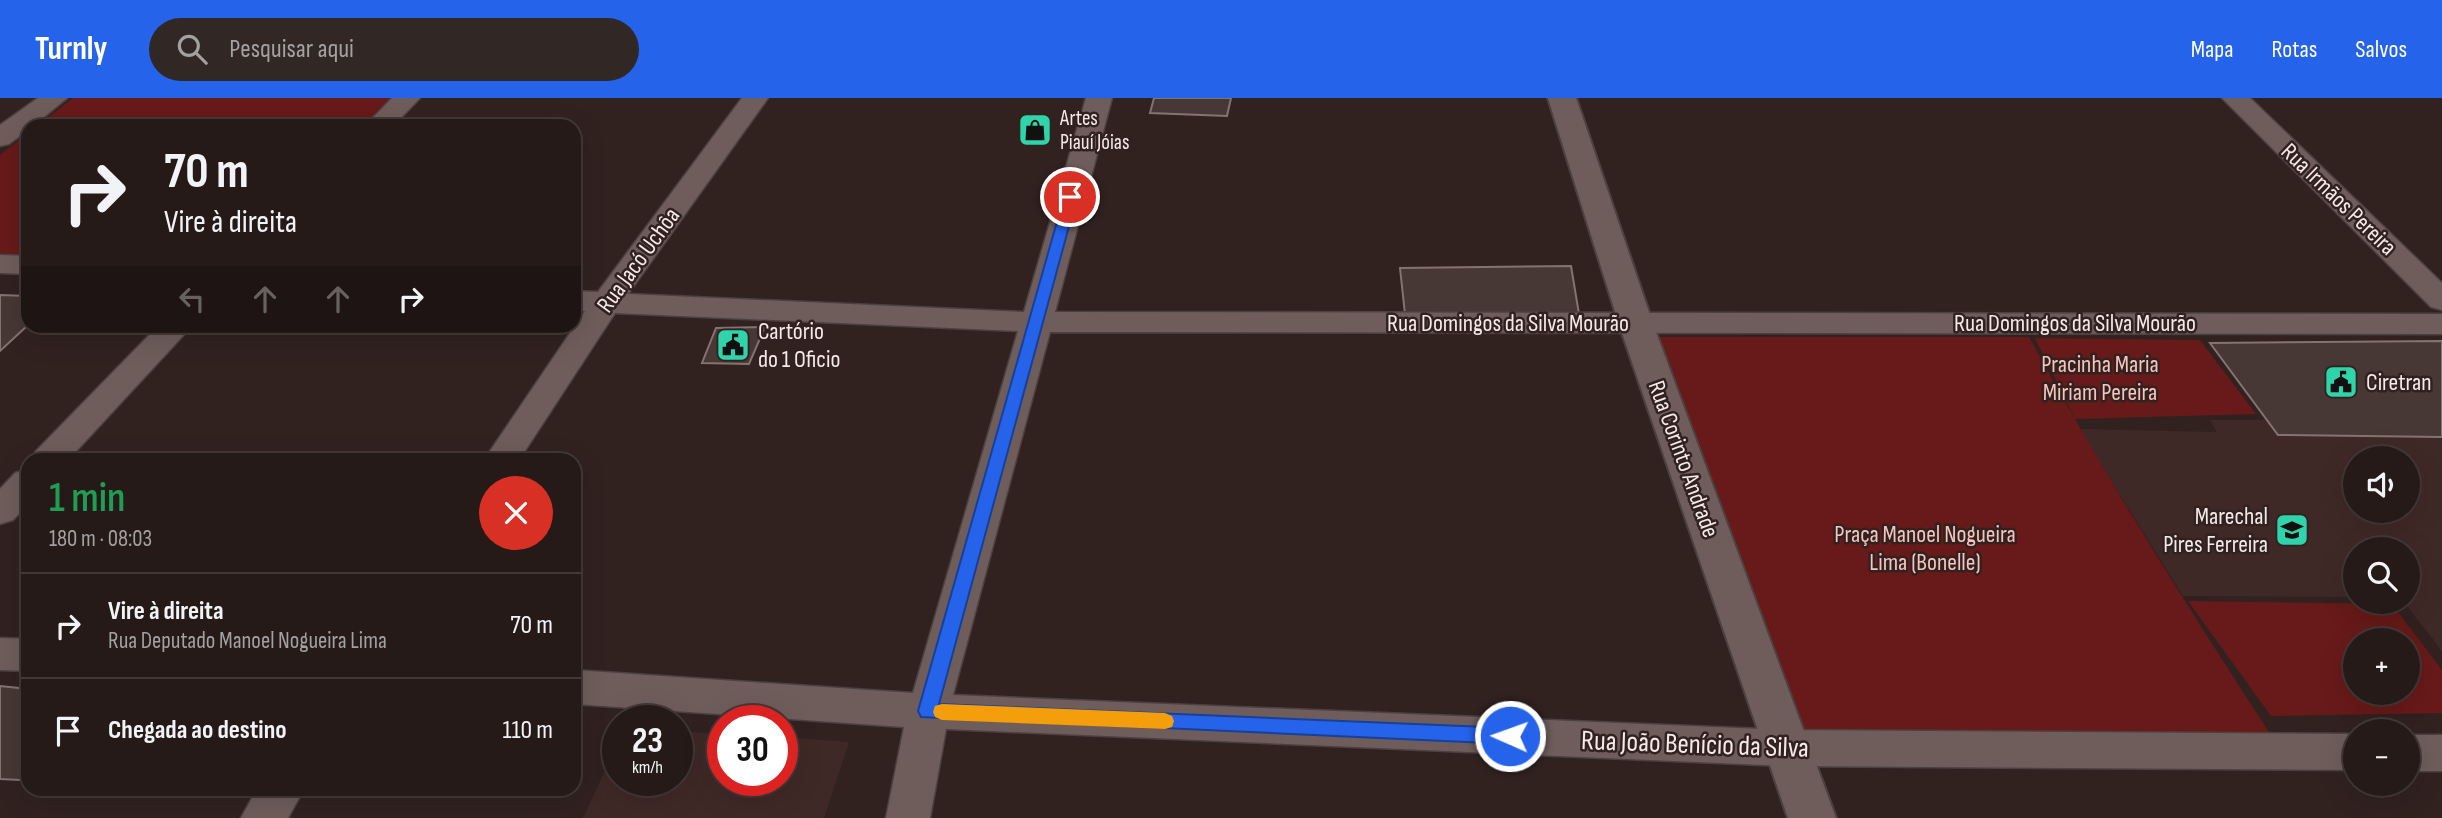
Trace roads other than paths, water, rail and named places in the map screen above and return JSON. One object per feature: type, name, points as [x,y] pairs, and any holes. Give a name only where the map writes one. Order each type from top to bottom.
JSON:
[{"type":"street","points":[[26,119],[54,98]]},
{"type":"street","points":[[385,119],[407,98]]},
{"type":"street","name":"Rua Jacó Uchôa","points":[[506,453],[606,303],[755,98]]},
{"type":"street","points":[[908,818],[928,711],[1098,98]]},
{"type":"street","name":"Rua Corinto Andrade","points":[[1562,98],[1636,324],[1812,818]]},
{"type":"street","name":"Rua Irmãos Pereira","points":[[2235,98],[2442,300]]},
{"type":"street","points":[[0,138],[21,122]]},
{"type":"street","points":[[0,264],[21,265]]},
{"type":"street","name":"Rua Domingos da Silva Mourão","points":[[581,301],[1035,322],[2442,324]]},
{"type":"street","points":[[55,453],[169,333]]},
{"type":"street","points":[[0,511],[21,489]]},
{"type":"street","points":[[0,654],[21,655]]},
{"type":"street","name":"Rua João Benício da Silva","points":[[581,687],[928,711],[1787,748],[2343,752]]},
{"type":"street","points":[[2420,753],[2442,753]]},
{"type":"street","points":[[263,818],[277,796]]},
{"type":"place","name":"Artes Piauí Jóias","points":[[1035,130]]},
{"type":"place","name":"Cartório do 1 Oficio","points":[[733,345]]},
{"type":"place","name":"Ciretran","points":[[2341,382]]},
{"type":"place","name":"Marechal Pires Ferreira","points":[[2292,530]]},
{"type":"park label","name":"Pracinha Maria Miriam Pereira","points":[[2100,378]]},
{"type":"park label","name":"Praça Manoel Nogueira Lima (Bonelle)","points":[[1925,548]]}]
